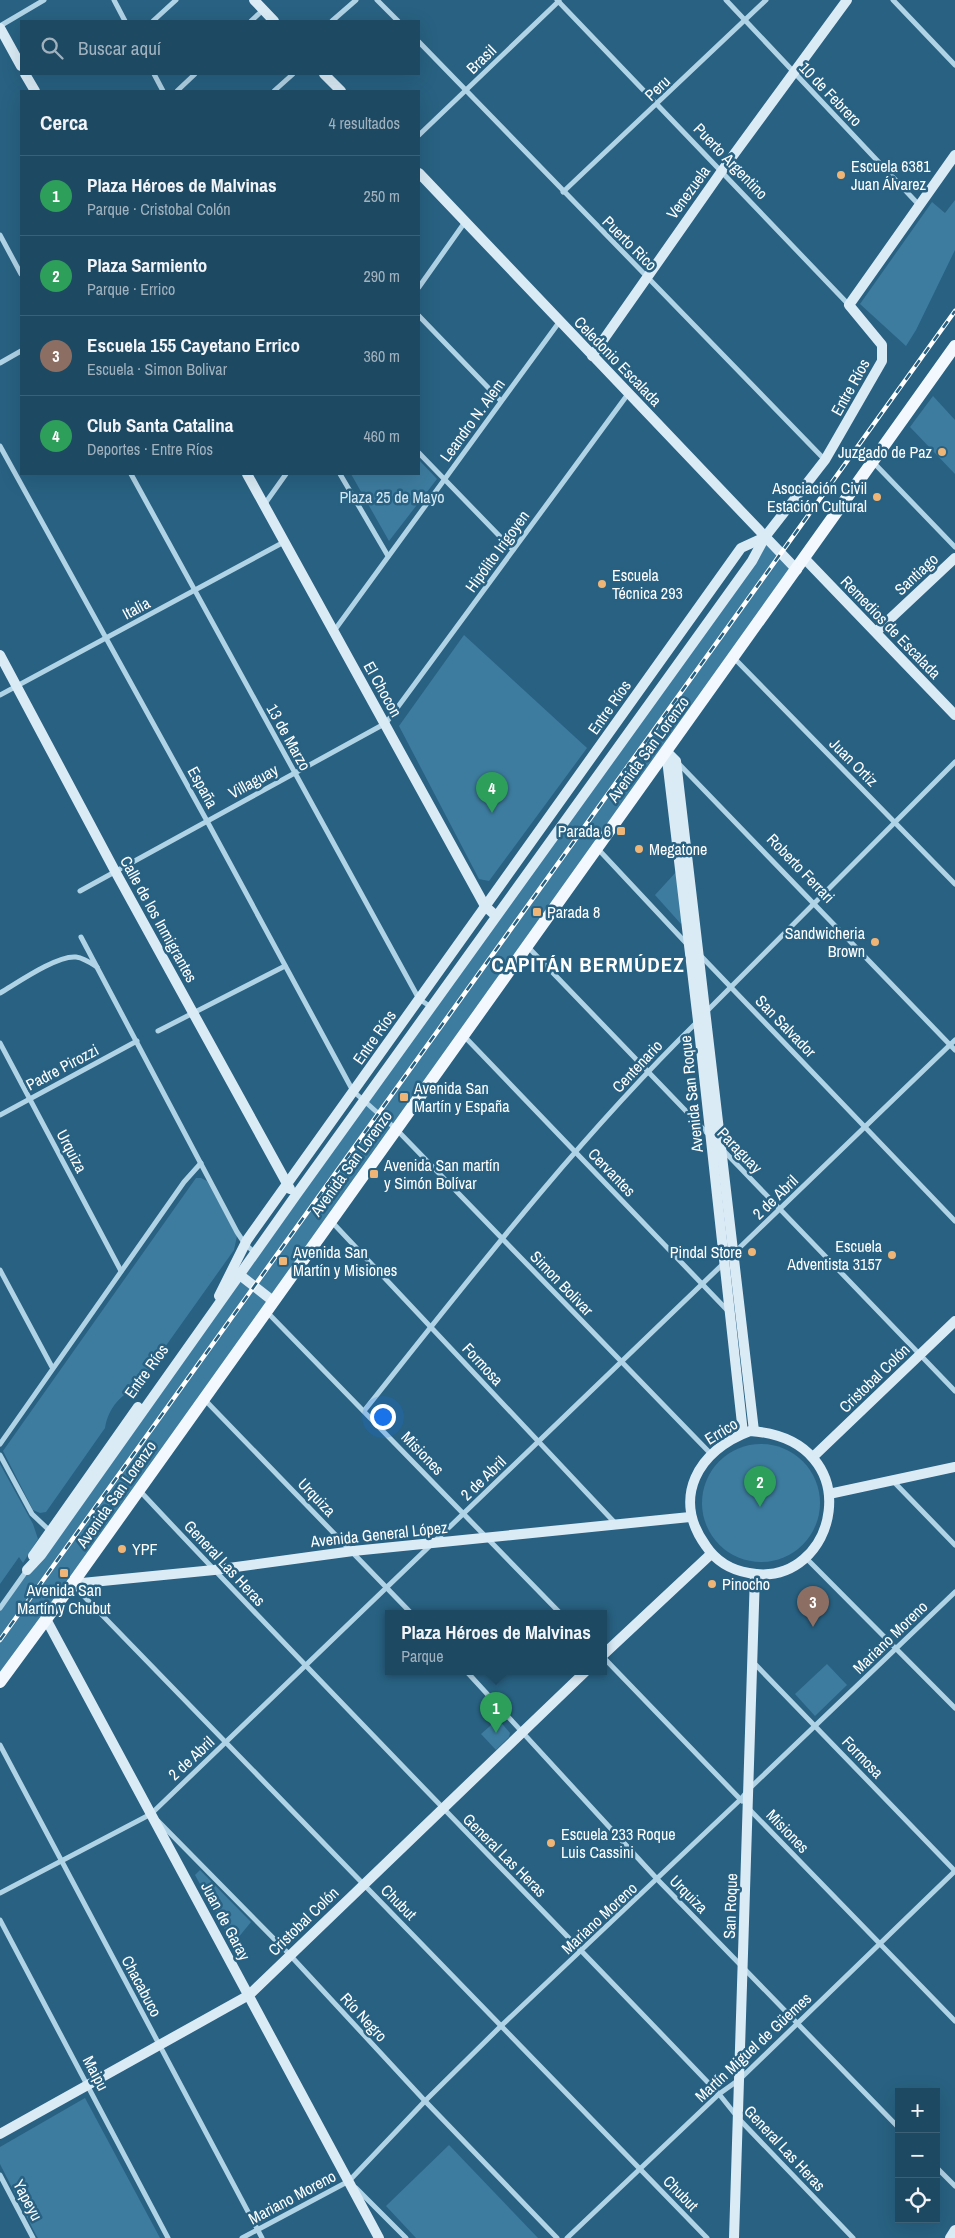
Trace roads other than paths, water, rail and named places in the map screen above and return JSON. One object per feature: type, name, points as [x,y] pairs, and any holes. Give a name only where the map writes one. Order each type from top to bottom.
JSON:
[{"type":"main road","name":"Avenida San Lorenzo","points":[[0,1682],[72,1584],[330,1220],[528,947],[666,751],[953,354]]},
{"type":"street","points":[[20,64],[0,27],[44,0]]},
{"type":"street","points":[[114,0],[124,20]]},
{"type":"street","points":[[154,20],[176,0]]},
{"type":"street","points":[[254,0],[273,20]]},
{"type":"street","points":[[333,20],[356,0]]},
{"type":"street","points":[[377,0],[397,20]]},
{"type":"street","name":"10 de Febrero","points":[[726,0],[919,204]]},
{"type":"street","name":"Peru","points":[[563,192],[766,0]]},
{"type":"street","name":"Venezuela","points":[[592,356],[721,172],[847,0]]},
{"type":"street","points":[[893,0],[955,65]]},
{"type":"street","name":"Brasil","points":[[420,134],[559,1]]},
{"type":"street","name":"Puerto Argentino","points":[[559,1],[656,106],[849,304],[882,345]]},
{"type":"street","points":[[252,20],[263,10]]},
{"type":"street","name":"Puerto Rico","points":[[420,43],[825,460]]},
{"type":"street","points":[[26,75],[34,90]]},
{"type":"street","points":[[155,75],[162,90]]},
{"type":"street","points":[[178,90],[194,75]]},
{"type":"street","points":[[275,90],[292,75]]},
{"type":"street","points":[[325,75],[340,90]]},
{"type":"street","points":[[849,304],[955,155]]},
{"type":"street","name":"Celedonio Escalada","points":[[420,174],[797,570]]},
{"type":"street","points":[[420,286],[465,222]]},
{"type":"street","points":[[0,236],[20,272]]},
{"type":"street","points":[[420,317],[501,401]]},
{"type":"street","name":"Leandro N. Alem","points":[[334,631],[560,321]]},
{"type":"street","name":"Entre Ríos","points":[[0,1608],[27,1570],[37,1562],[52,1533],[237,1272],[255,1253],[752,561],[765,537],[825,460],[882,361],[882,345]]},
{"type":"street","points":[[0,363],[20,352]]},
{"type":"street","name":"Hipólito Irigoyen","points":[[386,723],[628,394]]},
{"type":"street","name":"España","points":[[0,446],[107,638],[353,1091],[363,1102],[397,1130]]},
{"type":"street","points":[[420,453],[513,550]]},
{"type":"street","points":[[874,463],[955,547]]},
{"type":"street","name":"13 de Marzo","points":[[132,475],[419,999],[431,1007]]},
{"type":"street","name":"El Chocon","points":[[248,475],[386,723],[485,906],[496,916]]},
{"type":"street","points":[[264,505],[285,475]]},
{"type":"street","points":[[341,475],[388,556]]},
{"type":"street","name":"Entre Ríos","points":[[237,1272],[245,1244],[741,548],[765,537]]},
{"type":"street","name":"Italia","points":[[0,695],[284,542]]},
{"type":"street","name":"Santiago","points":[[876,632],[955,558]]},
{"type":"street","name":"Remedios de Escalada","points":[[805,559],[955,715]]},
{"type":"street","name":"Calle de los Inmigrantes","points":[[0,655],[287,1184],[296,1195]]},
{"type":"street","name":"Juan Ortiz","points":[[734,658],[955,884]]},
{"type":"street","points":[[657,665],[670,675]]},
{"type":"street","name":"Villaguay","points":[[80,890],[386,723]]},
{"type":"street","name":"Roberto Ferrari","points":[[666,751],[955,1050]]},
{"type":"street","name":"Avenida San Roque","points":[[666,751],[689,945],[702,1017],[721,1148],[754,1431]]},
{"type":"street","name":"Avenida San Roque","points":[[676,760],[698,953],[710,1136],[743,1433]]},
{"type":"street","points":[[588,762],[601,771]]},
{"type":"street","name":"Centenario","points":[[364,1411],[503,1240],[647,1071],[955,762]]},
{"type":"street","name":"San Salvador","points":[[597,848],[955,1221]]},
{"type":"street","points":[[81,937],[245,1244],[255,1253]]},
{"type":"street","name":"Paraguay","points":[[528,947],[955,1391]]},
{"type":"street","points":[[0,993],[62,959],[74,957],[86,960],[98,967]]},
{"type":"street","points":[[158,1031],[285,966]]},
{"type":"street","name":"Cervantes","points":[[464,1036],[742,1326]]},
{"type":"street","name":"2 de Abril","points":[[0,1893],[151,1814],[955,1040]]},
{"type":"street","name":"Padre Pirozzi","points":[[0,1115],[136,1041]]},
{"type":"street","name":"Urquiza","points":[[0,1043],[121,1271]]},
{"type":"street","name":"Simon Bolivar","points":[[397,1130],[710,1453]]},
{"type":"street","points":[[0,1444],[121,1271],[201,1163]]},
{"type":"street","name":"Formosa","points":[[330,1220],[618,1526]]},
{"type":"street","points":[[0,1270],[52,1368]]},
{"type":"street","points":[[237,1272],[269,1306]]},
{"type":"street","name":"Misiones","points":[[269,1306],[364,1411],[557,1610]]},
{"type":"street","name":"Cristobal Colón","points":[[814,1456],[955,1321]]},
{"type":"street","name":"Urquiza","points":[[203,1399],[353,1551],[408,1610]]},
{"type":"street","name":"Errico","points":[[754,1431],[771,1433],[792,1441],[814,1456],[825,1478],[829,1494],[828,1519],[820,1541],[794,1566],[780,1571],[756,1574],[739,1572],[711,1554],[699,1537],[690,1518],[690,1497],[695,1477],[710,1453],[743,1433],[754,1431]]},
{"type":"street","points":[[0,1455],[32,1514],[52,1533]]},
{"type":"street","points":[[829,1494],[955,1467]]},
{"type":"street","points":[[892,1479],[955,1545]]},
{"type":"street","name":"General Las Heras","points":[[139,1490],[442,1808],[719,2094],[739,2119],[853,2238]]},
{"type":"street","name":"Avenida General López","points":[[72,1584],[214,1570],[353,1551],[690,1518]]},
{"type":"street","points":[[607,1651],[711,1554]]},
{"type":"street","points":[[805,1557],[955,1708]]},
{"type":"street","name":"San Roque","points":[[734,2238],[756,1574]]},
{"type":"street","name":"Chubut","points":[[72,1584],[707,2238]]},
{"type":"street","name":"Mariano Moreno","points":[[242,2238],[349,2181],[425,2101],[502,2025],[658,1880],[749,1789],[955,1592]]},
{"type":"street","name":"Juan de Garay","points":[[46,1619],[380,2238]]},
{"type":"street","name":"Misiones","points":[[607,1661],[955,2021]]},
{"type":"street","name":"Formosa","points":[[753,1662],[955,1871]]},
{"type":"street","name":"Urquiza","points":[[470,1675],[658,1880],[895,2124]]},
{"type":"street","name":"Cristobal Colón","points":[[0,2134],[249,1995],[289,1954],[582,1675]]},
{"type":"street","name":"Chacabuco","points":[[0,1745],[262,2238]]},
{"type":"street","name":"Río Negro","points":[[151,1814],[289,1954],[425,2101],[557,2238]]},
{"type":"street","name":"Martín Miguel de Güemes","points":[[567,2238],[642,2170],[719,2094],[740,2079],[955,1871]]},
{"type":"street","name":"Maipu","points":[[0,1920],[168,2238]]},
{"type":"street","points":[[940,2171],[955,2186]]},
{"type":"street","name":"Yapeyu","points":[[0,2174],[33,2238]]},
{"type":"street","points":[[349,2181],[406,2238]]},
{"type":"street","points":[[950,2238],[955,2230]]},
{"type":"railway","points":[[0,1640],[955,311]]},
{"type":"place","name":"Escuela 6381 Juan Álvarez","points":[[841,175]]},
{"type":"place","name":"Juzgado de Paz","points":[[942,452]]},
{"type":"place","name":"Asociación Civil Estación Cultural","points":[[877,497]]},
{"type":"place","name":"Escuela Técnica 293","points":[[602,584]]},
{"type":"place","name":"Club Santa Catalina","points":[[492,813]]},
{"type":"place","name":"Parada 6","points":[[621,831]]},
{"type":"place","name":"Megatone","points":[[639,849]]},
{"type":"place","name":"Parada 8","points":[[537,912]]},
{"type":"place","name":"Sandwicheria Brown","points":[[875,942]]},
{"type":"place","name":"Avenida San Martín y España","points":[[404,1097]]},
{"type":"place","name":"Avenida San martín y Simón Bolívar","points":[[374,1174]]},
{"type":"place","name":"Pindal Store","points":[[752,1252]]},
{"type":"place","name":"Escuela Adventista 3157","points":[[892,1255]]},
{"type":"place","name":"Avenida San Martín y Misiones","points":[[283,1261]]},
{"type":"place","name":"Plaza Sarmiento","points":[[760,1507]]},
{"type":"place","name":"YPF","points":[[122,1549]]},
{"type":"place","name":"Avenida San Martín y Chubut","points":[[64,1573]]},
{"type":"place","name":"Pinocho","points":[[712,1584]]},
{"type":"place","name":"Escuela 155 Cayetano Errico","points":[[813,1627]]},
{"type":"place","name":"Plaza Héroes de Malvinas","points":[[496,1733]]},
{"type":"place","name":"Escuela 233 Roque Luis Cassini","points":[[551,1843]]},
{"type":"district","name":"CAPITÁN BERMÚDEZ","points":[[588,964]]},
{"type":"park label","name":"Plaza 25 de Mayo","points":[[392,497]]}]
